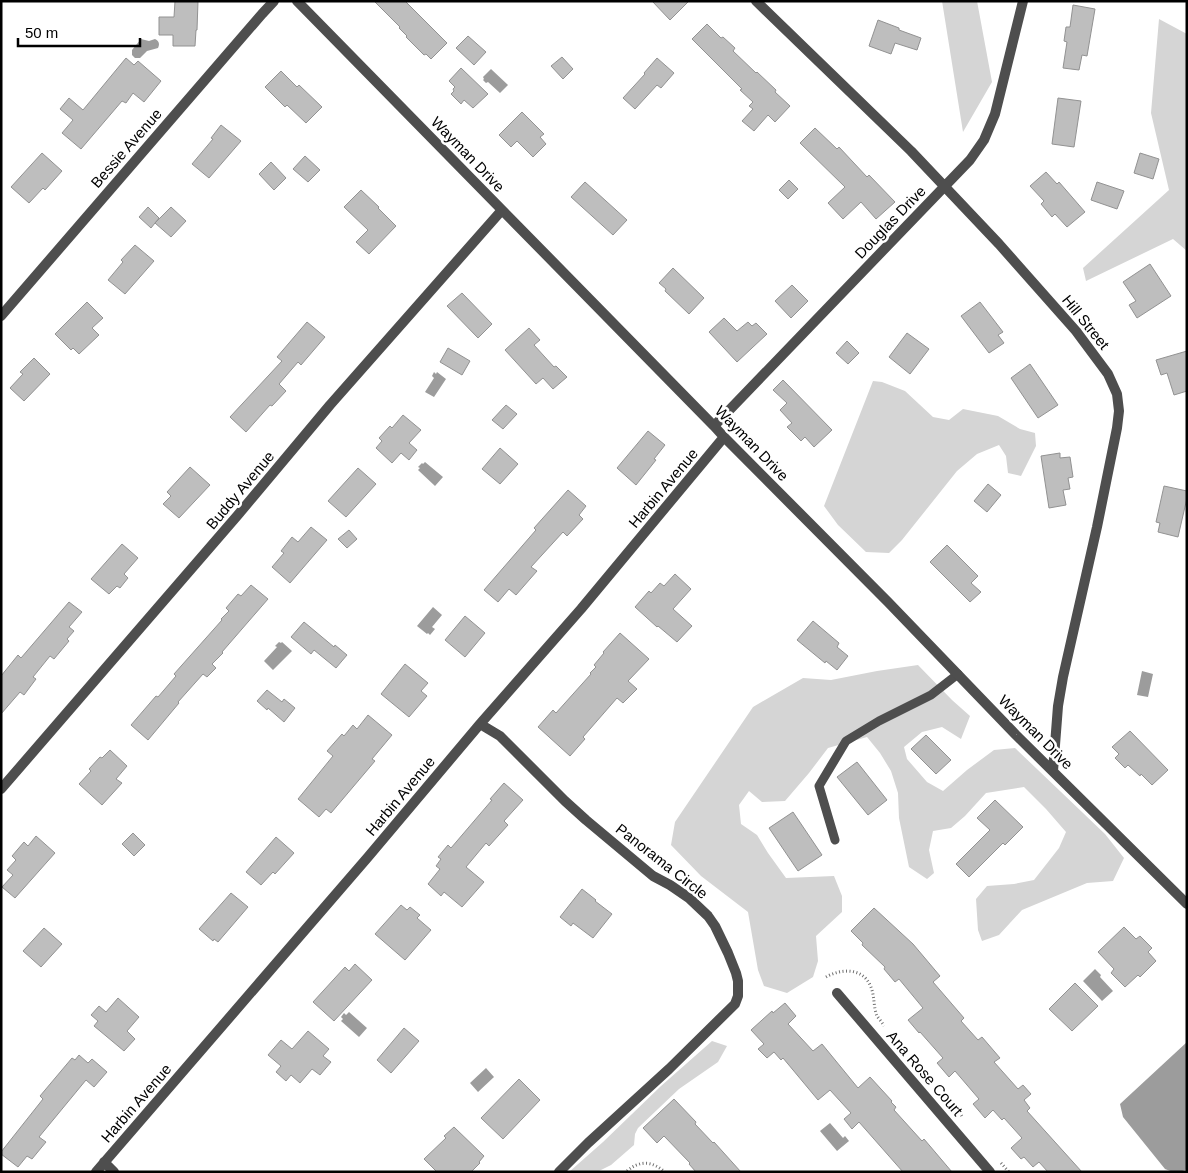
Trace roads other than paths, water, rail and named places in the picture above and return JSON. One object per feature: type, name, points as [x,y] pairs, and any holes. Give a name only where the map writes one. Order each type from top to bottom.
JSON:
[{"type":"street","name":"Bessie Avenue","points":[[1,316],[274,1]]},
{"type":"street","name":"Wayman Drive","points":[[297,1],[1052,771],[1187,904]]},
{"type":"street","name":"Hill Street","points":[[756,1],[946,186],[1076,332],[1108,374],[1117,394],[1119,411],[1117,428],[1097,527],[1062,678],[1052,771]]},
{"type":"street","name":"Douglas Drive","points":[[714,426],[970,160],[984,140],[995,114],[1023,1]]},
{"type":"street","name":"Buddy Avenue","points":[[1,790],[330,405],[502,210]]},
{"type":"street","name":"Harbin Avenue","points":[[96,1172],[581,609],[724,437]]},
{"type":"street","name":"Panorama Circle","points":[[480,724],[500,736],[565,801],[593,826],[653,876],[689,898],[708,916],[728,953],[738,981],[738,996],[734,1004],[669,1069],[559,1172]]},
{"type":"street","name":"Ana Rose Court","points":[[836,993],[990,1172]]},
{"type":"street","points":[[104,1162],[114,1172]]},
{"type":"lane","points":[[835,840],[819,786],[846,741],[879,721],[931,695],[958,674]]}]
